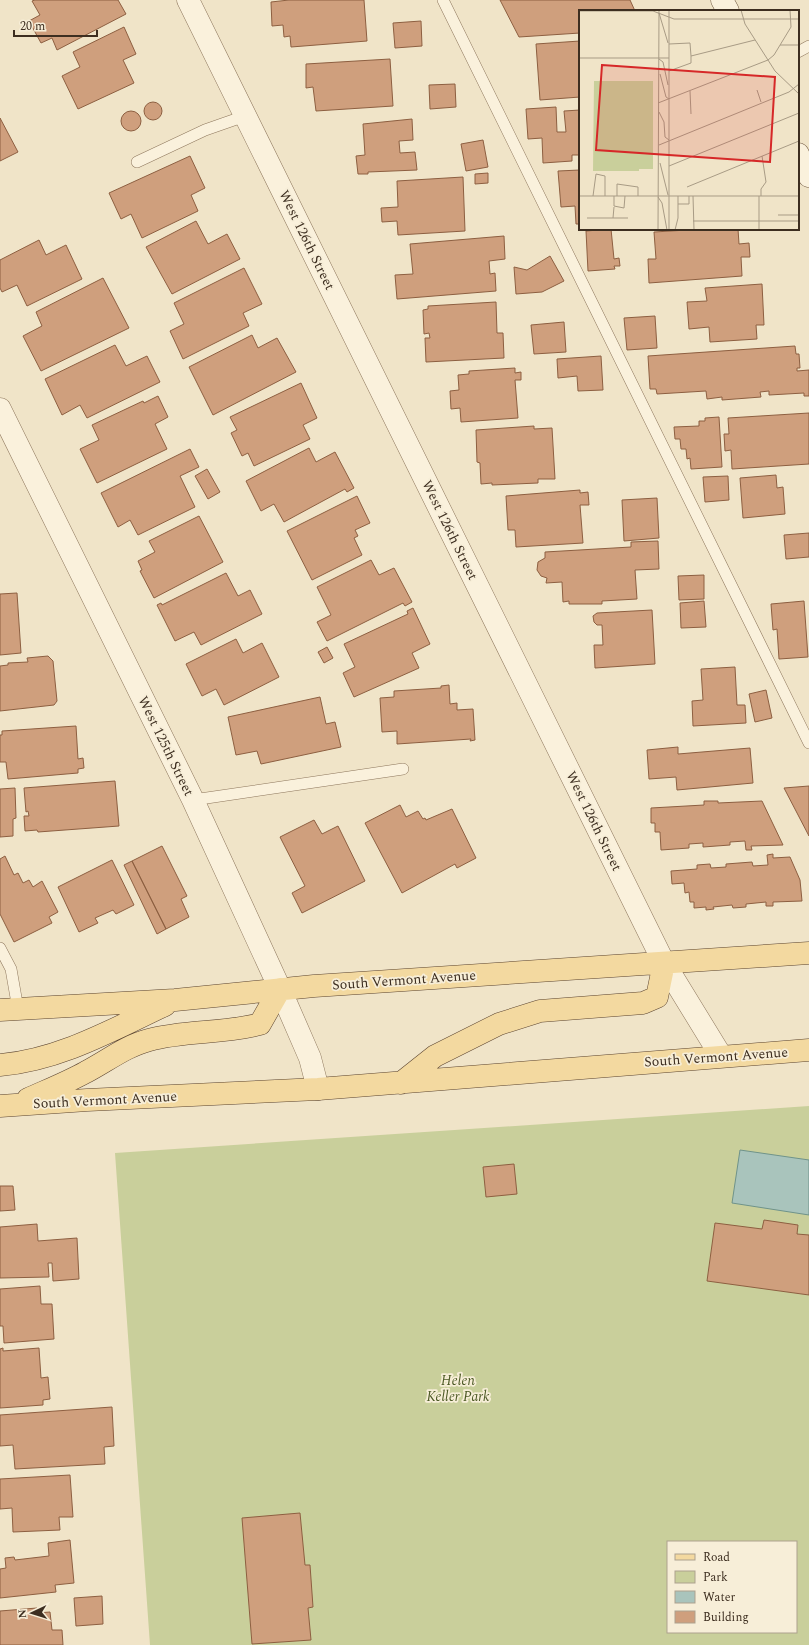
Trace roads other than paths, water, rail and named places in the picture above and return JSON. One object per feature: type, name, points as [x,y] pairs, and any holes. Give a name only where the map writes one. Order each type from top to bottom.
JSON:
[{"type":"main road","name":"South Vermont Avenue","points":[[9,1010],[175,1000],[280,989],[809,953]]},
{"type":"main road","points":[[401,1083],[435,1056],[499,1024],[540,1011],[643,1003],[657,997],[664,963]]},
{"type":"main road","points":[[8,1105],[86,1072],[123,1050],[148,1040],[178,1034],[238,1030],[260,1024],[280,989]]},
{"type":"main road","points":[[0,1066],[52,1056],[98,1037],[175,1000]]},
{"type":"main road","name":"South Vermont Avenue","points":[[8,1105],[318,1089],[809,1050]]},
{"type":"street","name":"West 126th Street","points":[[188,0],[664,963],[721,1056]]},
{"type":"street","points":[[722,0],[727,10]]},
{"type":"street","points":[[799,156],[809,176]]},
{"type":"street","name":"West 125th Street","points":[[0,408],[193,800],[310,1058],[318,1089]]},
{"type":"lane","points":[[443,0],[809,743]]},
{"type":"lane","points":[[799,51],[809,46]]},
{"type":"lane","points":[[136,162],[205,130],[245,116]]},
{"type":"lane","points":[[193,800],[403,769]]},
{"type":"lane","points":[[0,948],[11,969],[9,1010]]},
{"type":"water","points":[[740,1150],[809,1160],[809,1215],[732,1203]]},
{"type":"park label","name":"Helen Keller Park","points":[[458,1388]]}]
